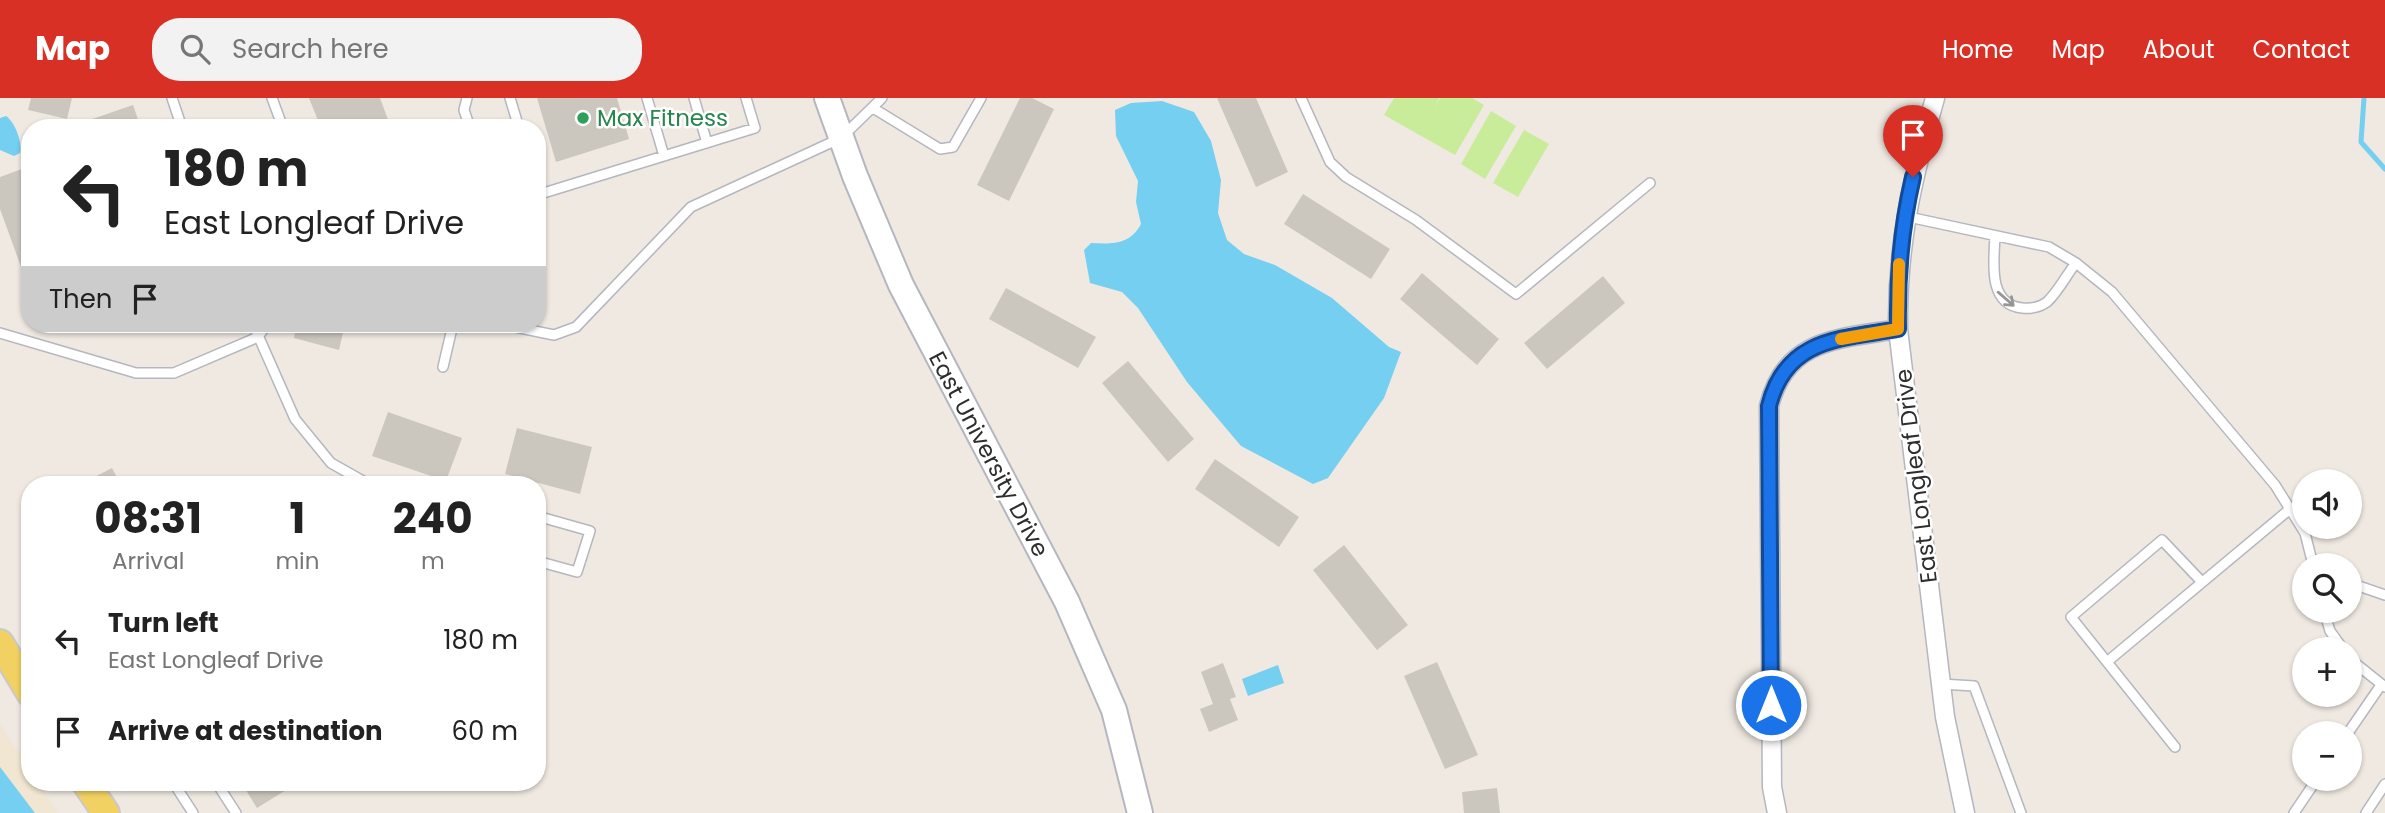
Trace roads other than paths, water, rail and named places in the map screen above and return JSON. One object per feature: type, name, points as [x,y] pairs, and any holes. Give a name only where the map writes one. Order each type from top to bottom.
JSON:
[{"type":"main road","name":"East University Drive","points":[[827,98],[901,285],[1067,602],[1114,710],[1140,813]]},
{"type":"main road","points":[[0,643],[21,661]]},
{"type":"main road","points":[[91,791],[106,813]]},
{"type":"street","name":"East Longleaf Drive","points":[[1935,98],[1904,216],[1898,274],[1898,329],[1941,684],[1950,746],[1965,813]]},
{"type":"street","points":[[1777,813],[1772,787],[1769,406],[1774,386],[1787,366],[1804,351],[1825,342],[1898,329]]},
{"type":"lane","points":[[172,98],[179,119]]},
{"type":"lane","points":[[272,98],[280,119]]},
{"type":"lane","points":[[467,98],[464,110],[467,119]]},
{"type":"lane","points":[[510,98],[516,119]]},
{"type":"lane","points":[[648,98],[664,156]]},
{"type":"lane","points":[[694,98],[707,142]]},
{"type":"lane","points":[[546,192],[755,128],[747,98]]},
{"type":"lane","points":[[544,333],[554,335],[576,327],[691,207],[841,138],[882,98]]},
{"type":"lane","points":[[873,108],[940,149],[953,147],[981,98]]},
{"type":"lane","points":[[1301,98],[1330,162],[1346,177],[1416,220],[1516,294],[1650,183]]},
{"type":"lane","points":[[1904,216],[2049,247],[2076,262],[2112,292],[2275,485],[2305,533],[2310,553]]},
{"type":"lane","points":[[1996,236],[1996,289],[2004,300],[2017,308],[2034,309],[2048,301],[2076,262]]},
{"type":"lane","points":[[0,333],[136,373],[174,373],[258,337],[261,333]]},
{"type":"lane","points":[[256,333],[295,419],[331,463],[354,476]]},
{"type":"lane","points":[[443,367],[451,333]]},
{"type":"lane","points":[[2108,661],[2290,509]]},
{"type":"lane","points":[[546,519],[590,531],[577,572],[546,563]]},
{"type":"lane","points":[[2175,747],[2071,617],[2162,540],[2203,582]]},
{"type":"lane","points":[[2362,587],[2385,595]]},
{"type":"lane","points":[[2357,721],[2383,686],[2362,669]]},
{"type":"lane","points":[[1941,684],[1974,686],[2021,813]]},
{"type":"lane","points":[[2366,813],[2385,784]]},
{"type":"lane","points":[[179,791],[193,813]]},
{"type":"lane","points":[[222,791],[236,813]]},
{"type":"lane","points":[[2294,813],[2309,791]]},
{"type":"water","points":[[1162,101],[1194,112],[1211,141],[1221,180],[1218,213],[1227,240],[1244,254],[1275,265],[1332,298],[1389,347],[1401,352],[1384,398],[1328,478],[1313,484],[1241,446],[1187,382],[1138,308],[1122,292],[1090,283],[1084,250],[1091,243],[1126,240],[1141,224],[1136,202],[1138,181],[1116,136],[1115,110],[1131,103]]},
{"type":"water","points":[[6,116],[19,138],[20,153],[14,156],[0,150],[0,118]]},
{"type":"water","points":[[1278,665],[1284,683],[1248,696],[1242,679]]},
{"type":"water","points":[[0,767],[35,813],[0,813]]},
{"type":"waterway","points":[[2364,98],[2361,142],[2385,169]]},
{"type":"place","name":"Max Fitness","points":[[583,118]]}]
